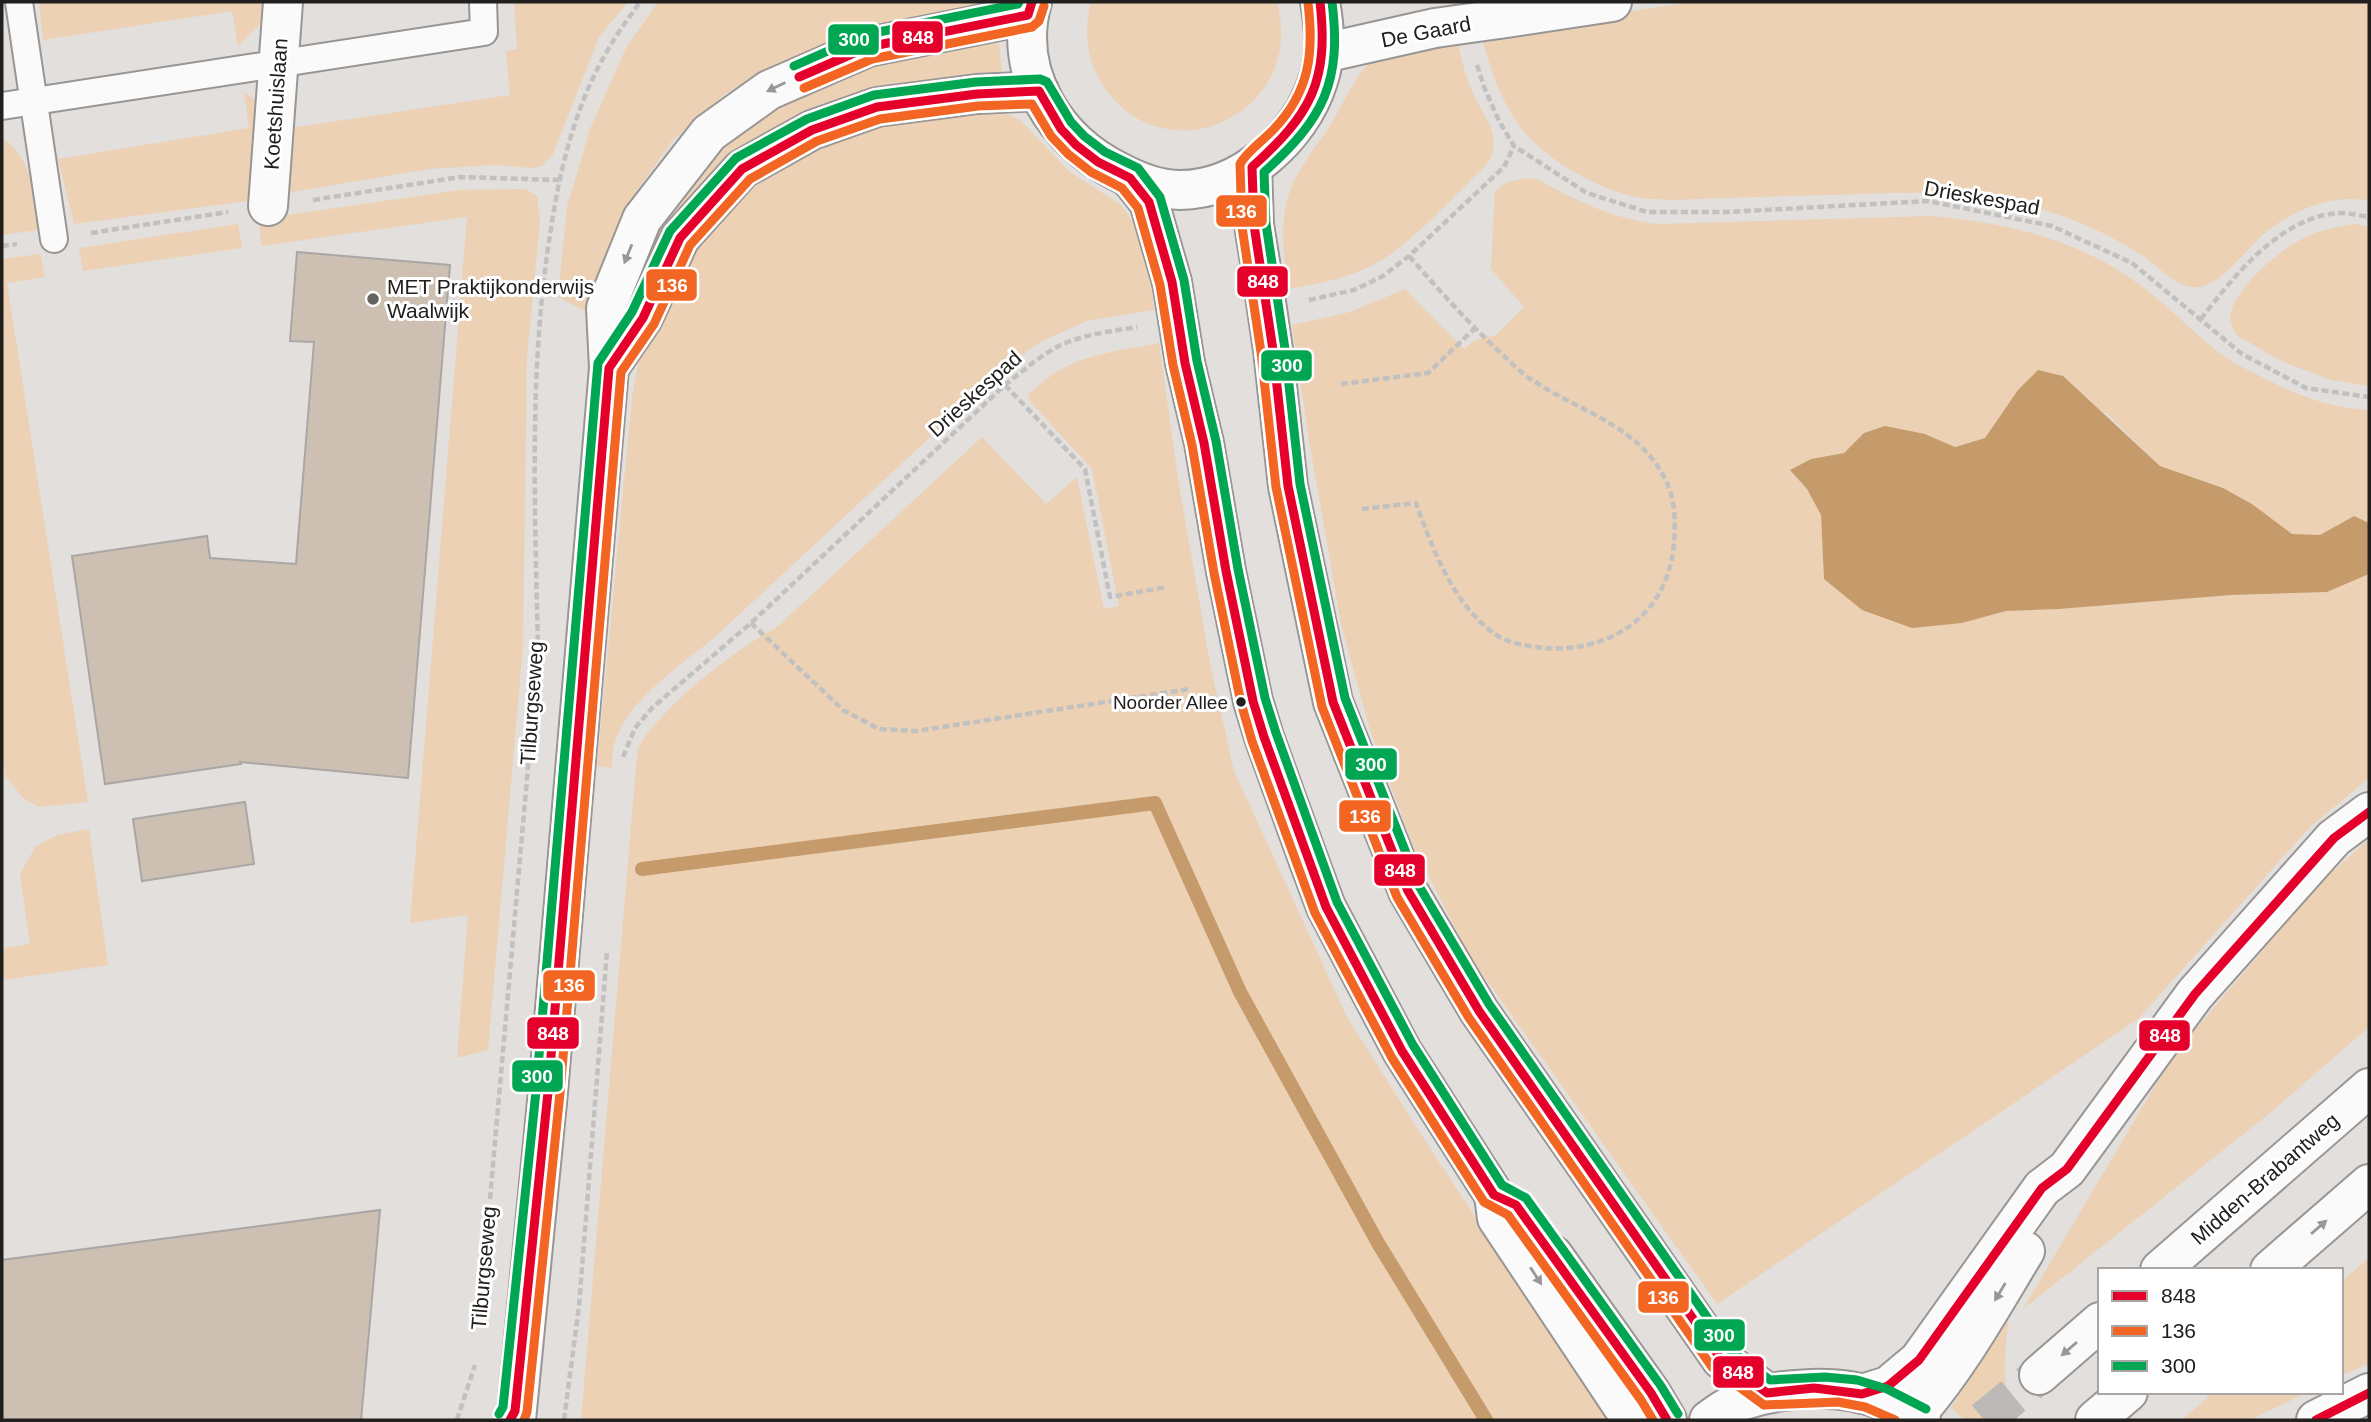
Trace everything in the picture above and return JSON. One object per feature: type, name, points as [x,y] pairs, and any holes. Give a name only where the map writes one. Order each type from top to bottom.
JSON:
[{"type":"main road","name":"Koetshuislaan","points":[[268,206],[283,2]]},
{"type":"main road","points":[[514,1417],[548,1092],[609,368],[606,308],[642,219],[709,133],[769,90],[868,47],[1030,8],[1029,54],[1039,91],[1061,129],[1076,145],[1098,162],[1154,187],[1180,190],[1230,180],[1252,167],[1293,128],[1308,106],[1319,80],[1324,53],[1324,26],[1320,2]]},
{"type":"main road","name":"De Gaard","points":[[1324,53],[1435,28],[1612,2]]},
{"type":"main road","points":[[609,368],[643,318],[680,238],[742,169],[812,130],[877,107],[976,94],[1039,91]]},
{"type":"main road","points":[[1252,167],[1254,225],[1273,350],[1289,486],[1333,702],[1408,891],[1479,1011],[1721,1359],[1768,1393]]},
{"type":"main road","points":[[1130,178],[1149,202],[1172,282],[1185,363],[1204,443],[1226,571],[1253,701],[1326,907],[1402,1051],[1494,1195],[1497,1218],[1625,1410],[1629,1420]]},
{"type":"main road","points":[[1862,1394],[1888,1386],[1919,1360],[2042,1188],[2067,1169],[2195,994],[2334,838],[2369,811]]},
{"type":"main road","name":"Midden-Brabantweg","points":[[2162,1268],[2369,1088]]},
{"type":"main road","points":[[1709,1420],[1739,1401],[1768,1393],[1814,1388],[1881,1399],[1914,1419],[1976,1331],[2059,1198],[2067,1169]]},
{"type":"main road","points":[[2272,1268],[2369,1184]]},
{"type":"main road","points":[[1494,1195],[1516,1205],[1651,1393],[1667,1420]]},
{"type":"main road","points":[[2039,1375],[2098,1324]]},
{"type":"main road","points":[[2316,1420],[2369,1393]]},
{"type":"main road","points":[[2095,1420],[2126,1394]]},
{"type":"lane","points":[[19,2],[54,239]]},
{"type":"lane","points":[[2,106],[484,32],[483,2]]},
{"type":"path","name":"Tilburgseweg","points":[[537,666],[537,347],[546,254],[559,180],[578,116],[604,55],[640,2]]},
{"type":"path","name":"Drieskespad","points":[[1477,64],[1483,88],[1514,146],[1587,193],[1647,212],[1727,212],[1928,201],[2052,226],[2132,263],[2242,354],[2306,388],[2369,397]]},
{"type":"path","points":[[1307,301],[1354,290],[1383,276],[1409,256],[1504,167],[1514,146]]},
{"type":"path","points":[[2201,319],[2236,274],[2285,232],[2312,218],[2333,214],[2369,218]]},
{"type":"path","points":[[1362,509],[1416,503],[1427,534],[1467,610],[1500,637],[1520,643],[1567,649],[1596,644],[1629,629],[1658,597],[1673,563],[1676,514],[1664,475],[1636,440],[1531,379],[1474,329],[1409,256]]},
{"type":"path","name":"Drieskespad","points":[[751,623],[1005,384],[1063,344],[1092,334],[1141,326]]},
{"type":"path","points":[[1340,384],[1428,373],[1474,329]]},
{"type":"path","points":[[1005,384],[1085,469],[1111,597],[1167,587]]},
{"type":"path","points":[[622,770],[623,756],[635,728],[643,718],[751,623],[843,710],[879,729],[916,731],[1190,689]]},
{"type":"path","name":"Tilburgseweg","points":[[490,1201],[531,734]]},
{"type":"path","points":[[564,1420],[579,1306],[607,951]]},
{"type":"path","name":"Tilburgseweg","points":[[457,1420],[475,1366],[476,1352]]},
{"type":"shaded area","points":[[39,2],[267,2],[262,22],[238,46],[232,11],[43,40]]},
{"type":"shaded area","points":[[514,2],[628,2],[599,37],[553,154],[542,166],[530,168],[495,165],[429,169],[287,193],[290,128],[510,95],[506,51],[517,49]]},
{"type":"shaded area","points":[[658,2],[988,2],[967,16],[777,66],[728,92],[672,141],[632,198],[598,275],[590,314],[558,297],[567,207],[590,129],[626,48]]},
{"type":"shaded area","points":[[1091,2],[1277,2],[1281,43],[1270,77],[1250,104],[1221,122],[1189,130],[1156,126],[1125,110],[1099,79],[1091,61],[1088,42],[1087,22]]},
{"type":"shaded area","points":[[1691,2],[2369,2],[2369,201],[2342,199],[2301,210],[2266,232],[2232,267],[2213,282],[2192,287],[2178,283],[2133,249],[2088,226],[2053,213],[1999,199],[1916,193],[1674,200],[1641,198],[1608,188],[1573,171],[1556,161],[1528,137],[1500,92],[1481,34]]},
{"type":"shaded area","points":[[1457,37],[1468,80],[1492,133],[1493,152],[1488,163],[1421,229],[1380,261],[1346,276],[1287,289],[1283,225],[1289,193],[1303,165],[1353,85],[1368,65],[1389,51]]},
{"type":"shaded area","points":[[999,43],[1002,75],[815,116],[627,314],[630,279],[664,212],[714,148],[784,97],[858,67]]},
{"type":"shaded area","points":[[244,92],[260,104],[255,200],[74,224],[58,159],[249,128]]},
{"type":"shaded area","points":[[997,109],[1021,121],[1070,172],[1121,205],[1144,237],[1154,310],[1087,321],[1042,341],[1011,362],[715,637],[656,685],[620,729],[613,748],[612,768],[597,766],[632,397],[642,343],[665,289],[723,212],[775,171],[828,142],[885,125]]},
{"type":"shaded area","points":[[2,138],[13,147],[26,167],[33,191],[38,230],[2,235]]},
{"type":"shaded area","points":[[1527,178],[1539,180],[1610,213],[1657,224],[1930,216],[2013,228],[2066,245],[2116,269],[2151,293],[2225,357],[2281,387],[2338,406],[2369,410],[2369,523],[2354,516],[2320,535],[2292,535],[2252,504],[2223,488],[2160,466],[2106,413],[2018,390],[1985,438],[1955,447],[1925,434],[1864,433],[1844,453],[1811,459],[1790,470],[1807,489],[1821,515],[1824,579],[1962,623],[2006,611],[2231,595],[2327,592],[2369,574],[2369,778],[2310,827],[2138,1019],[1717,1304],[1469,955],[1412,843],[1370,730],[1341,624],[1309,440],[1292,325],[1350,312],[1405,289],[1464,349],[1475,340],[1496,335],[1524,307],[1491,269],[1495,191],[1507,182]]},
{"type":"shaded area","points":[[526,189],[537,196],[540,221],[527,356],[523,645],[488,1050],[457,1058],[468,915],[410,923],[467,217],[261,246],[259,219],[459,190]]},
{"type":"shaded area","points":[[238,224],[242,248],[83,271],[79,248]]},
{"type":"shaded area","points":[[2356,224],[2369,227],[2369,386],[2331,380],[2281,361],[2238,336],[2231,324],[2231,311],[2243,289],[2264,267],[2287,248],[2308,236]]},
{"type":"shaded area","points":[[40,254],[45,277],[7,283],[88,802],[39,807],[23,798],[5,775],[2,757],[2,259]]},
{"type":"shaded area","points":[[1159,343],[1178,479],[1210,663],[1234,771],[1347,1017],[1600,1406],[1606,1420],[581,1420],[636,767],[638,749],[643,739],[688,691],[741,649],[778,626],[982,437],[1046,504],[1077,477],[1104,609],[1119,606],[1092,469],[1029,400],[1029,393],[1069,365],[1113,351]]},
{"type":"shaded area","points":[[2038,370],[2063,376],[2160,466],[2223,488],[2252,504],[2292,534],[2320,535],[2354,516],[2369,523],[2369,574],[2327,592],[2231,595],[2006,611],[1962,623],[1912,628],[1862,610],[1824,579],[1821,515],[1807,489],[1790,470],[1811,459],[1844,453],[1864,433],[1885,426],[1925,434],[1955,447],[1985,438],[2018,390]]},
{"type":"shaded area","points":[[89,829],[108,965],[2,980],[2,948],[30,944],[20,874],[36,846],[57,835]]},
{"type":"shaded area","points":[[2369,839],[2369,1027],[2270,1113],[2023,1309],[2172,1057],[2321,882]]},
{"type":"shaded area","points":[[2369,1258],[2369,1363],[2343,1375],[2343,1280]]},
{"type":"shaded area","points":[[2009,1315],[2005,1355],[2006,1384],[2012,1410],[2019,1420],[1965,1420],[1951,1408]]},
{"type":"shaded area","points":[[2212,1394],[2305,1394],[2249,1420],[2182,1420]]},
{"type":"building","points":[[297,252],[450,265],[408,778],[240,762],[241,764],[105,784],[72,556],[207,536],[210,558],[296,564],[314,342],[290,341]]},
{"type":"building","points":[[245,802],[254,864],[142,881],[133,819]]},
{"type":"building","points":[[380,1210],[361,1420],[2,1420],[2,1260]]},
{"type":"waterway","points":[[642,869],[1155,803],[1240,992],[1378,1243],[1486,1420]]},
{"type":"tunnel","points":[[1984,1420],[2039,1375]]},
{"type":"transit line","name":"300","points":[[794,66],[864,35],[1019,2]]},
{"type":"transit line","name":"848","points":[[799,77],[868,47],[1028,15],[1032,2]]},
{"type":"transit line","name":"848","points":[[1320,2],[1321,54],[1312,95],[1289,130],[1252,167],[1254,225],[1273,350],[1288,486],[1333,702],[1408,891],[1479,1011],[1721,1359],[1767,1393],[1814,1388],[1862,1394],[1888,1386],[1919,1360],[2042,1188],[2067,1169],[2195,994],[2334,838],[2369,812]]},
{"type":"transit line","name":"300","points":[[1332,2],[1334,54],[1331,77],[1315,116],[1285,153],[1264,172],[1266,224],[1285,349],[1300,484],[1345,698],[1419,886],[1489,1004],[1730,1350],[1770,1380],[1825,1377],[1857,1380],[1887,1389],[1926,1409]]},
{"type":"transit line","name":"136","points":[[1308,3],[1309,55],[1302,86],[1286,115],[1240,164],[1242,227],[1261,352],[1276,487],[1322,707],[1397,897],[1469,1018],[1712,1367],[1764,1405],[1838,1402],[1865,1407],[1895,1420]]},
{"type":"transit line","name":"136","points":[[804,88],[872,59],[1032,27],[1039,21],[1044,6]]},
{"type":"transit line","name":"300","points":[[499,1414],[503,1407],[536,1091],[598,363],[632,312],[670,231],[736,158],[807,119],[874,95],[976,82],[1040,79],[1047,82],[1071,122],[1084,136],[1105,152],[1138,168],[1160,197],[1184,280],[1197,361],[1216,441],[1238,569],[1265,698],[1337,902],[1413,1045],[1502,1185],[1526,1198],[1661,1386],[1678,1414]]},
{"type":"transit line","name":"848","points":[[510,1420],[515,1411],[548,1092],[609,368],[643,318],[680,238],[742,169],[812,130],[877,107],[977,94],[1039,91],[1061,129],[1076,145],[1098,162],[1130,178],[1149,202],[1172,282],[1185,363],[1204,443],[1226,571],[1253,701],[1326,907],[1402,1051],[1494,1195],[1516,1205],[1651,1393],[1667,1420]]},
{"type":"transit line","name":"136","points":[[524,1420],[527,1412],[560,1093],[621,372],[654,324],[690,245],[750,179],[817,141],[880,119],[978,106],[1032,104],[1051,136],[1068,154],[1091,172],[1122,188],[1138,208],[1160,285],[1173,365],[1192,445],[1214,573],[1241,703],[1252,741],[1315,913],[1392,1058],[1484,1202],[1508,1215],[1653,1420]]},
{"type":"transit line","name":"848","points":[[2316,1420],[2369,1393]]},
{"type":"place","name":"MET Praktijkonderwijs Waalwijk","points":[[373,299]]},
{"type":"place","name":"Noorder Allee","points":[[1241,702]]}]
